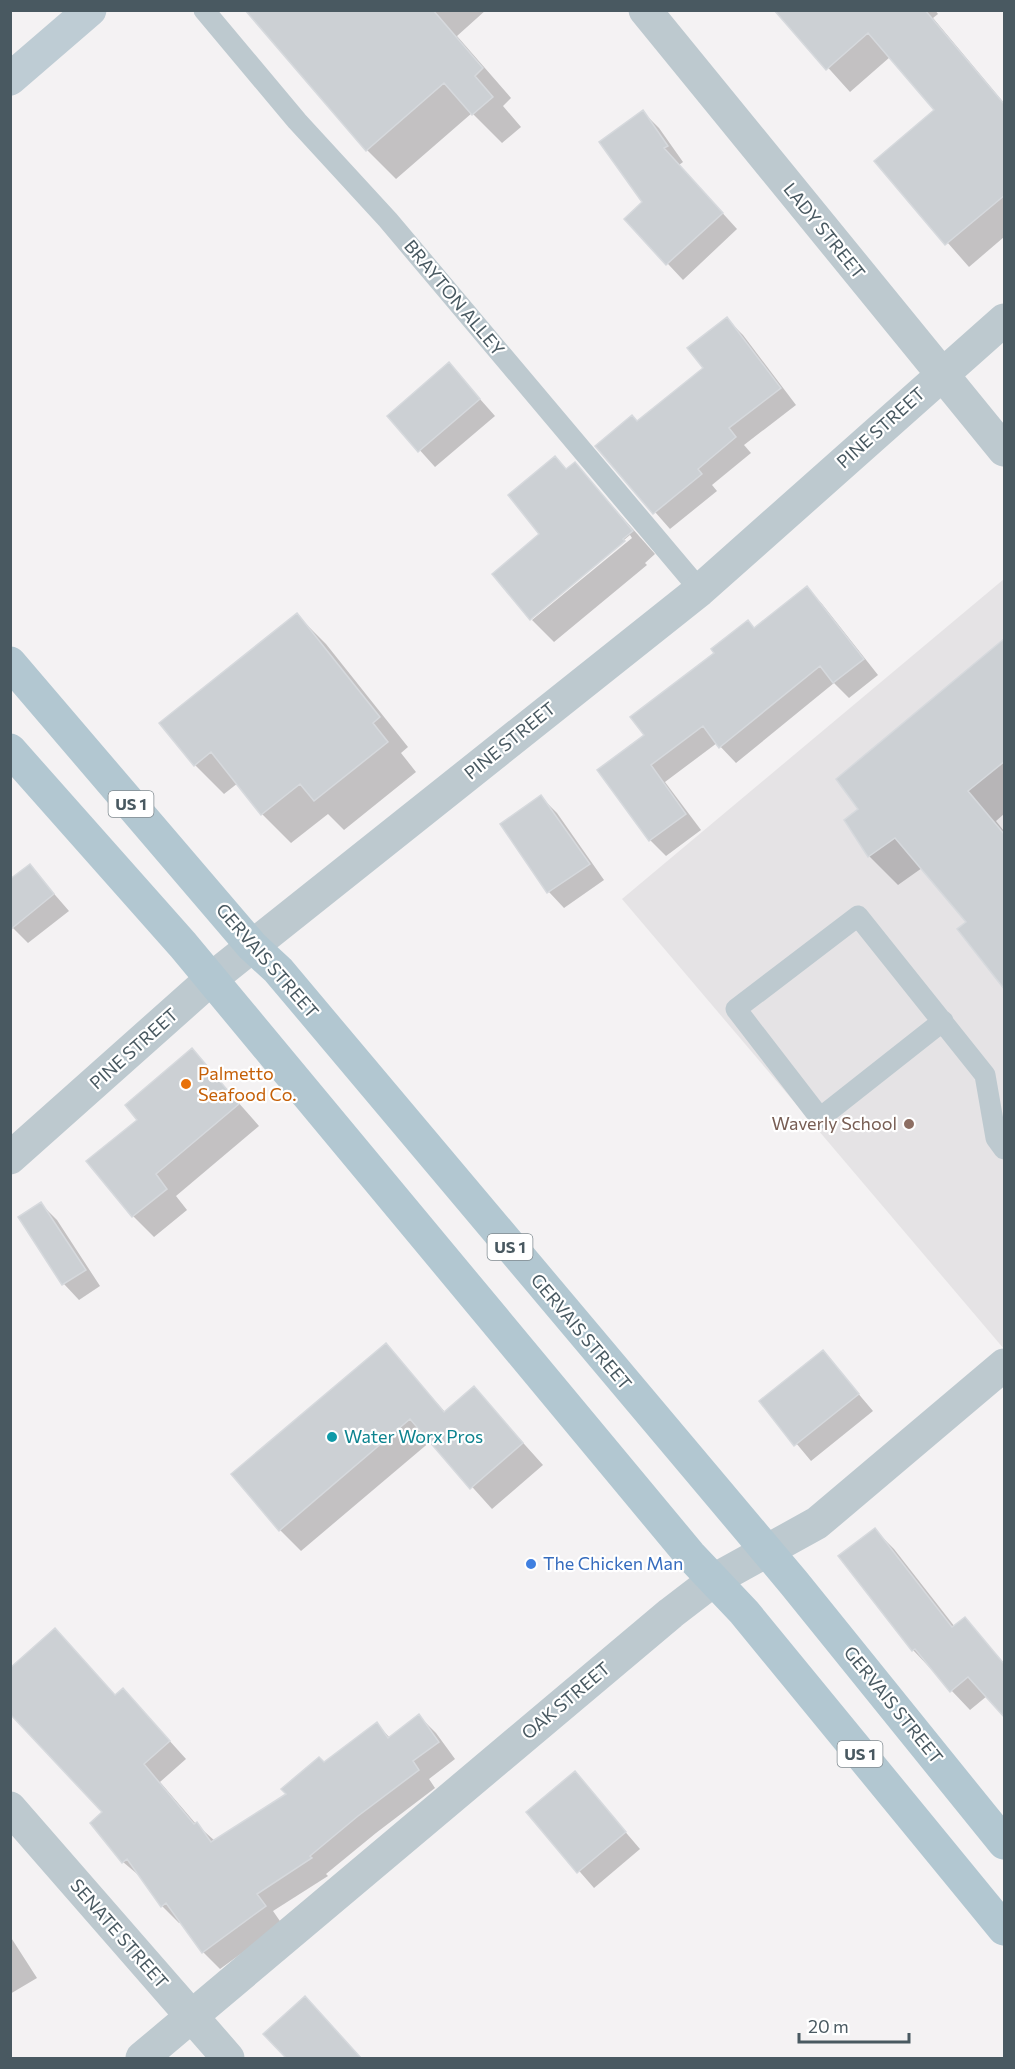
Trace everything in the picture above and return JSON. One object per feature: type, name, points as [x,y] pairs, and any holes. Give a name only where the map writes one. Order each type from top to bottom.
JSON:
[{"type":"main road","points":[[10,79],[90,10]]},
{"type":"main road","name":"GERVAIS STREET","points":[[10,663],[252,946],[278,970],[766,1551],[1005,1843]]},
{"type":"main road","name":"US 1","points":[[10,750],[211,979],[714,1580],[744,1612],[1005,1929]]},
{"type":"street","name":"LADY STREET","points":[[645,10],[1005,450]]},
{"type":"street","name":"PINE STREET","points":[[10,1158],[211,979],[700,590],[941,374],[1005,320]]},
{"type":"street","name":"OAK STREET","points":[[142,2058],[652,1629],[714,1580],[817,1523],[1005,1365]]},
{"type":"street","name":"SENATE STREET","points":[[10,1809],[228,2058]]},
{"type":"lane","name":"BRAYTON ALLEY","points":[[204,10],[297,121],[388,220],[700,590]]},
{"type":"lane","points":[[943,1021],[820,1118],[736,1009],[858,916],[943,1021],[986,1075],[1002,1139]]},
{"type":"shaded area","name":"Waverly School","points":[[1004,579],[1004,1349],[622,899]]},
{"type":"building","points":[[245,10],[433,10],[483,68],[475,76],[493,97],[472,115],[444,83],[366,151]]},
{"type":"building","points":[[774,10],[925,10],[1005,105],[1005,195],[945,245],[874,161],[934,110],[868,33],[826,70]]},
{"type":"building","points":[[643,110],[668,146],[664,148],[723,213],[666,265],[624,219],[642,202],[599,142]]},
{"type":"building","points":[[727,317],[781,388],[729,428],[736,437],[698,469],[702,474],[653,514],[595,446],[632,415],[637,421],[703,368],[687,348]]},
{"type":"building","points":[[449,362],[480,399],[418,452],[387,416]]},
{"type":"building","points":[[555,456],[566,469],[575,462],[633,531],[623,539],[625,541],[530,620],[492,574],[539,534],[508,495]]},
{"type":"building","points":[[807,586],[864,659],[833,683],[820,666],[719,748],[703,726],[651,765],[686,814],[649,841],[597,770],[644,735],[630,717],[714,653],[711,649],[748,620],[754,628]]},
{"type":"building","points":[[297,613],[380,717],[373,723],[388,742],[314,801],[300,784],[261,815],[211,752],[194,766],[159,723]]},
{"type":"building","points":[[1005,638],[1005,761],[968,791],[1005,835],[1005,990],[957,929],[966,922],[895,838],[868,857],[844,820],[858,809],[836,779]]},
{"type":"building","points":[[541,795],[590,864],[547,893],[500,824]]},
{"type":"building","points":[[30,864],[54,894],[10,930],[10,879]]},
{"type":"building","points":[[192,1048],[239,1104],[156,1174],[167,1189],[132,1217],[86,1161],[137,1120],[125,1105]]},
{"type":"building","points":[[41,1202],[86,1270],[62,1285],[18,1217]]},
{"type":"building","name":"Water Worx Pros","points":[[386,1343],[444,1412],[474,1386],[523,1443],[470,1489],[410,1419],[279,1531],[231,1474]]},
{"type":"building","points":[[823,1350],[859,1394],[794,1446],[759,1401]]},
{"type":"building","points":[[875,1528],[952,1627],[965,1617],[1005,1665],[1005,1718],[968,1677],[950,1692],[915,1649],[912,1651],[838,1556]]},
{"type":"building","points":[[55,1628],[115,1695],[123,1688],[170,1741],[144,1764],[194,1824],[197,1822],[211,1842],[286,1794],[281,1789],[319,1757],[324,1762],[377,1722],[388,1738],[419,1714],[439,1742],[413,1761],[419,1770],[358,1816],[310,1856],[312,1858],[257,1894],[266,1906],[202,1953],[166,1903],[161,1907],[127,1859],[122,1863],[90,1823],[102,1812],[10,1714],[10,1668]]},
{"type":"building","points":[[575,1771],[626,1832],[577,1873],[526,1812]]},
{"type":"building","points":[[305,1996],[361,2058],[286,2058],[263,2034]]},
{"type":"place","name":"Palmetto Seafood Co.","points":[[186,1084]]},
{"type":"place","name":"Waverly School","points":[[909,1124]]},
{"type":"place","name":"Water Worx Pros","points":[[332,1437]]},
{"type":"place","name":"The Chicken Man","points":[[531,1564]]}]
